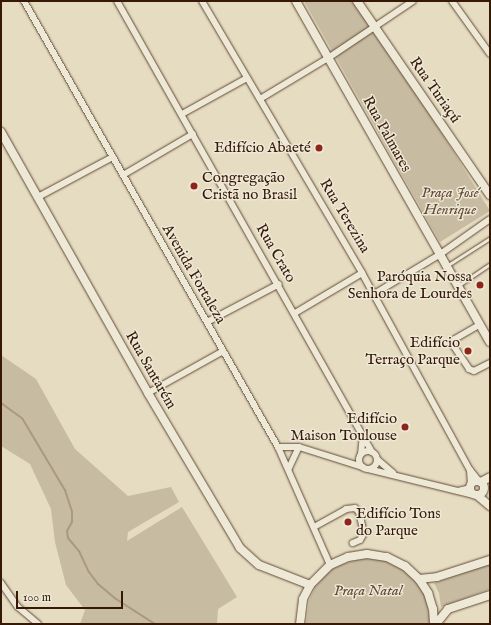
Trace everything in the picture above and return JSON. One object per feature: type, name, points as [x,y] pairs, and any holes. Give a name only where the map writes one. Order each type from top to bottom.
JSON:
[{"type":"street","name":"Avenida Fortaleza","points":[[24,1],[278,447],[289,468],[330,565]]},
{"type":"street","name":"Rua Crato","points":[[117,1],[279,284],[372,452],[378,460],[395,474]]},
{"type":"street","name":"Rua Terezina","points":[[202,1],[362,273],[470,470],[477,488],[490,505]]},
{"type":"street","name":"Rua Palmares","points":[[296,1],[439,255],[490,342]]},
{"type":"street","name":"Rua Turiaçú","points":[[357,1],[490,194]]},
{"type":"street","points":[[260,99],[328,58],[413,1]]},
{"type":"street","points":[[452,1],[490,54]]},
{"type":"street","points":[[182,114],[247,78]]},
{"type":"street","name":"Rua Santarém","points":[[1,132],[148,393],[240,548],[258,565],[310,585]]},
{"type":"street","points":[[123,175],[193,134]]},
{"type":"street","points":[[38,197],[113,157]]},
{"type":"street","points":[[374,294],[439,255],[490,219]]},
{"type":"street","points":[[295,313],[362,273]]},
{"type":"street","points":[[207,322],[279,284]]},
{"type":"street","points":[[480,324],[455,339],[453,345],[469,369],[474,371],[490,362]]},
{"type":"street","points":[[148,393],[223,351]]},
{"type":"street","points":[[363,435],[360,456],[366,468]]},
{"type":"street","points":[[278,447],[299,447],[366,468],[395,474],[457,491],[477,488],[490,478]]},
{"type":"street","points":[[289,468],[299,447]]},
{"type":"street","points":[[345,461],[372,452]]},
{"type":"street","points":[[366,468],[374,468],[378,460]]},
{"type":"street","points":[[314,527],[346,509],[355,508],[359,512],[364,533],[360,540],[353,543]]},
{"type":"street","points":[[300,624],[304,599],[310,585],[330,565],[348,557],[367,554],[380,556],[405,566],[419,579],[428,593],[435,624]]},
{"type":"street","points":[[419,579],[437,577],[490,560]]},
{"type":"street","points":[[1,584],[18,608],[38,624]]},
{"type":"street","points":[[435,624],[448,609],[490,594]]},
{"type":"lane","points":[[446,267],[490,238]]},
{"type":"lane","points":[[457,286],[490,264]]},
{"type":"green space","name":"Praça José Henrique","points":[[304,1],[352,1],[437,125],[490,211],[440,242]]},
{"type":"green space","points":[[1,355],[36,379],[75,449],[128,496],[171,487],[179,502],[128,532],[127,541],[182,507],[237,597],[218,609],[217,624],[80,624],[85,610],[66,585],[55,542],[51,509],[30,464],[1,446]]},
{"type":"green space","name":"Praça Natal","points":[[368,557],[383,559],[398,565],[421,586],[427,600],[430,624],[306,624],[309,601],[315,587],[325,575],[338,565]]},
{"type":"green space","points":[[490,564],[490,589],[441,607],[439,593],[434,583]]},
{"type":"waterway","points":[[1,403],[22,418],[65,490],[72,512],[72,522],[67,531],[68,538],[79,551],[89,572],[98,584],[116,599],[155,624]]},
{"type":"place","name":"Edifício Abaeté","points":[[319,148]]},
{"type":"place","name":"Congregação Cristã no Brasil","points":[[194,186]]},
{"type":"place","name":"Paróquia Nossa Senhora de Lourdes","points":[[480,285]]},
{"type":"place","name":"Edifício Terraço Parque","points":[[468,351]]},
{"type":"place","name":"Edifício Maison Toulouse","points":[[405,427]]},
{"type":"place","name":"Edifício Tons do Parque","points":[[348,522]]}]
